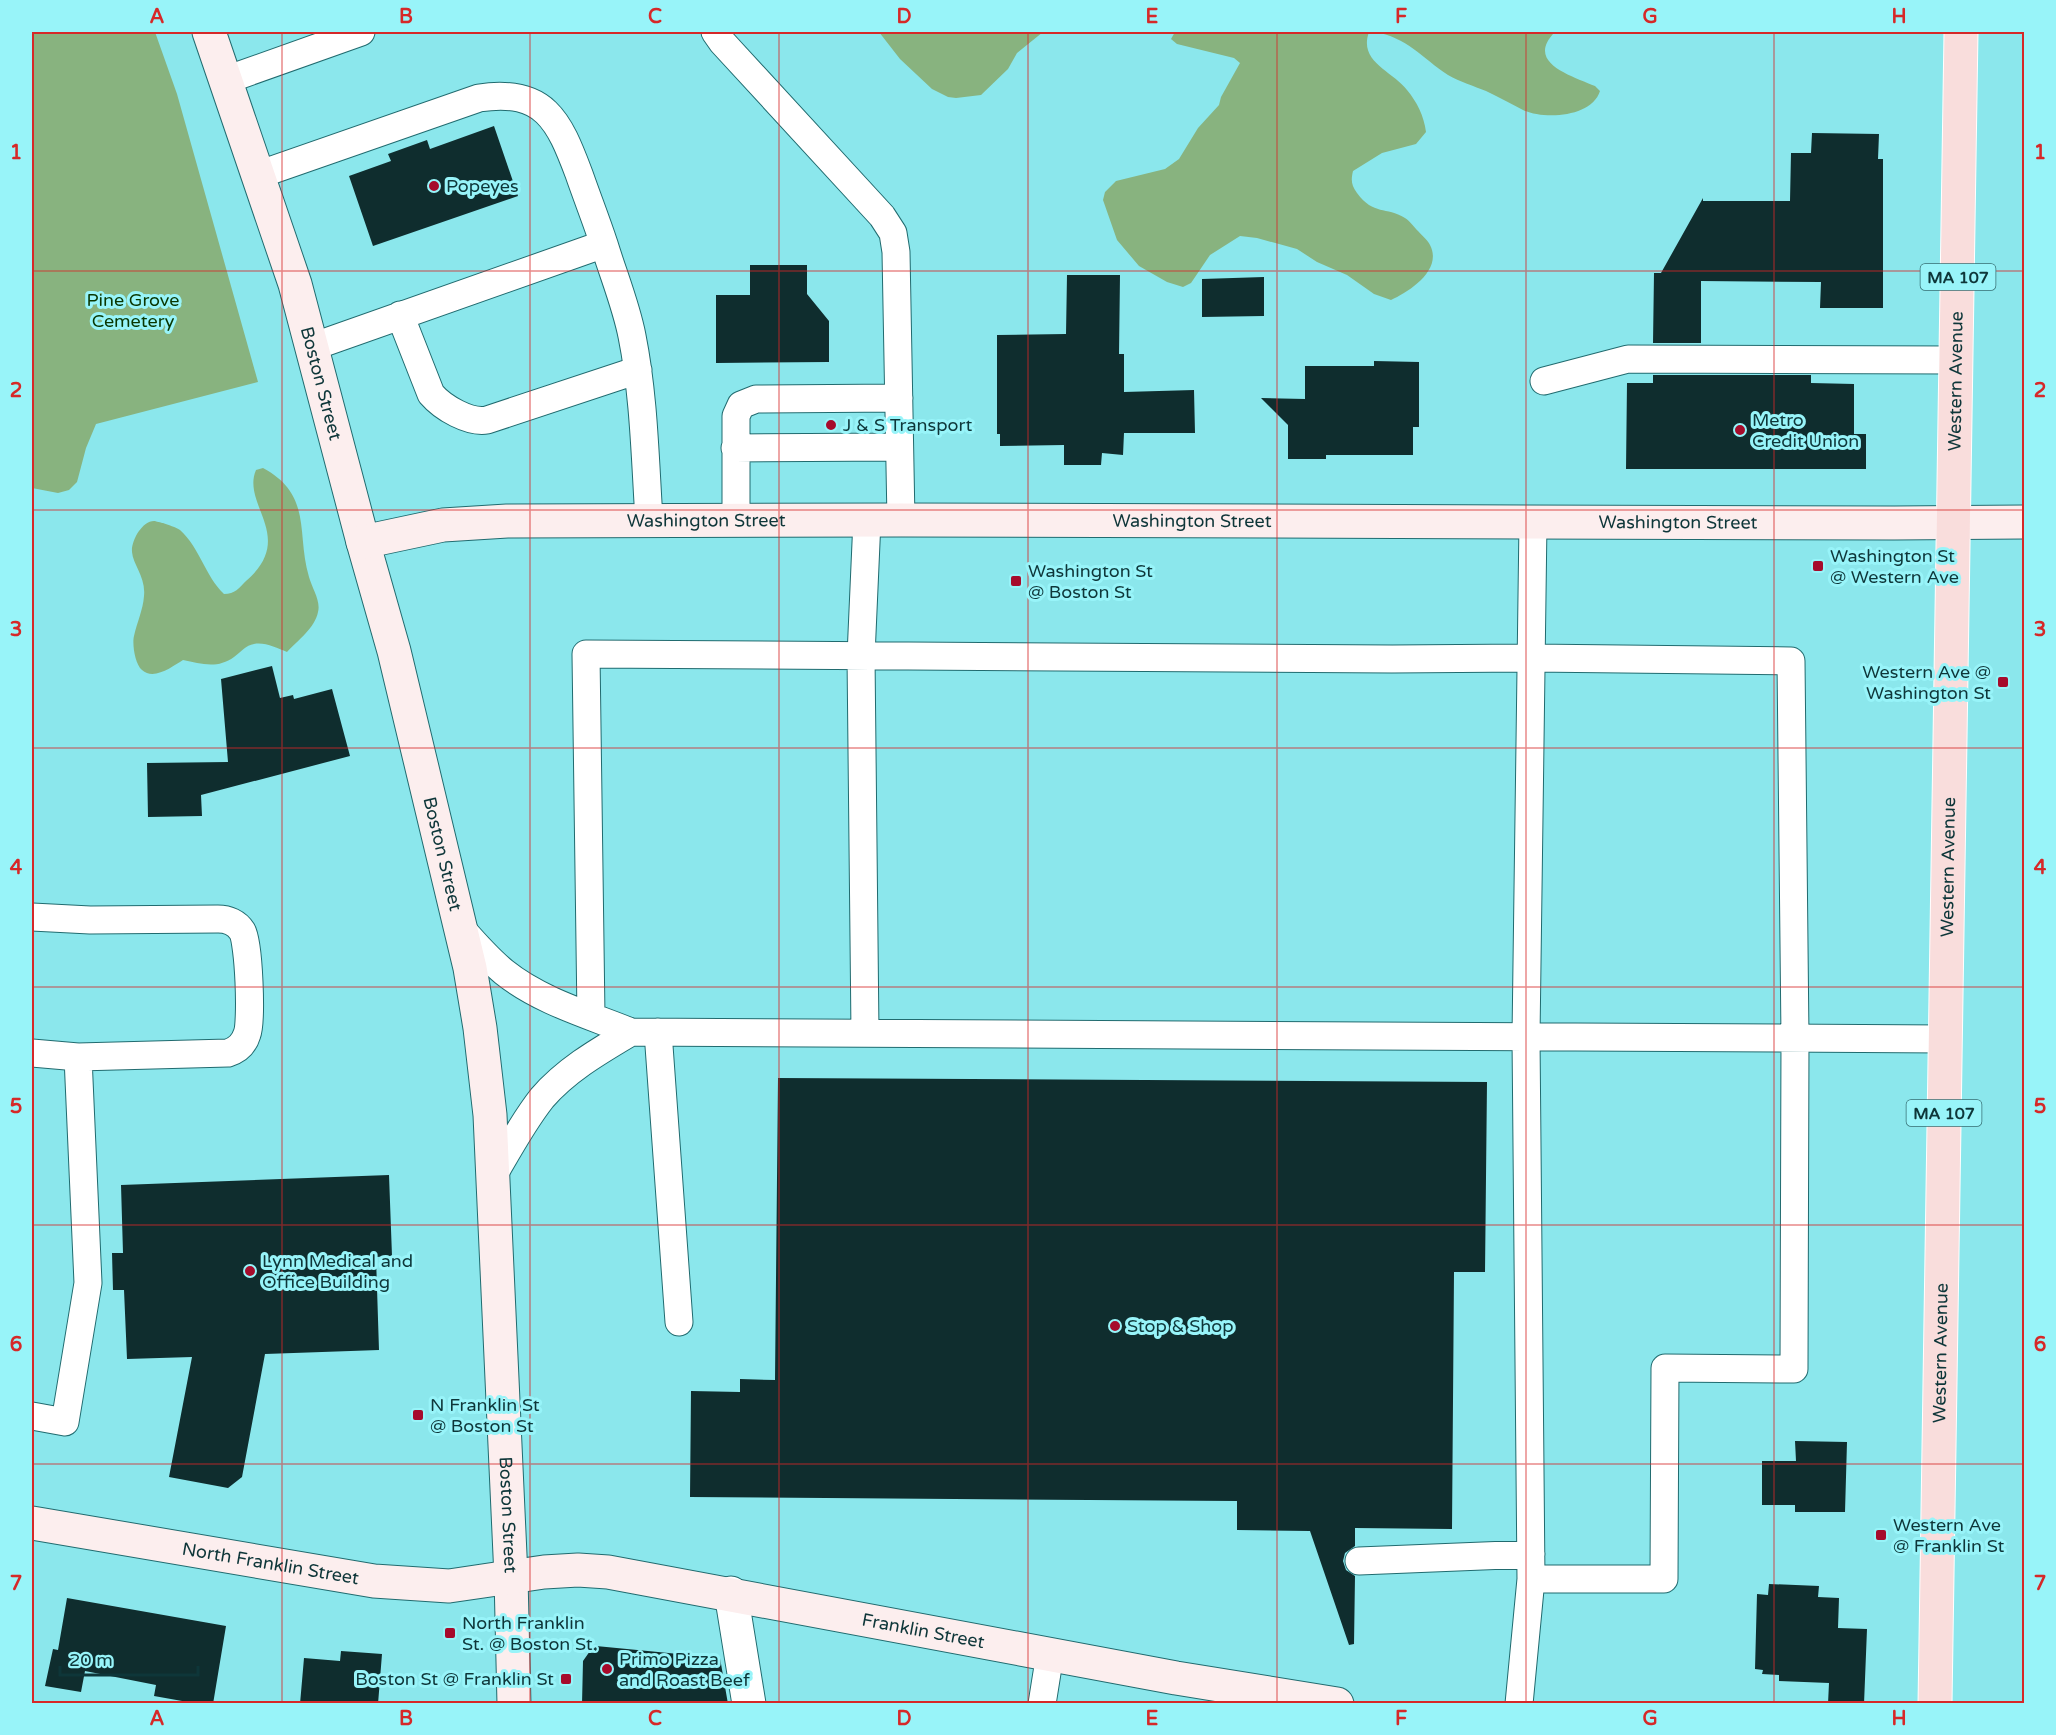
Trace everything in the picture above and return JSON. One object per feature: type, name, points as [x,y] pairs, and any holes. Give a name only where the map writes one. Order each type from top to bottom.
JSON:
[{"type":"main road","name":"Boston Street","points":[[209,32],[295,284],[394,651],[461,928],[480,1029],[490,1115],[511,1577],[514,1704]]},
{"type":"main road","name":"Western Avenue","points":[[1935,1704],[1961,32]]},
{"type":"main road","name":"Washington Street","points":[[363,542],[420,529],[463,523],[649,519],[2025,522]]},
{"type":"main road","name":"North Franklin Street","points":[[32,1523],[374,1581],[449,1586],[511,1577]]},
{"type":"main road","name":"Franklin Street","points":[[511,1577],[578,1570],[608,1572],[731,1593],[1176,1678],[1337,1704]]},
{"type":"street","points":[[731,1593],[749,1704]]},
{"type":"lane","points":[[226,80],[361,32]]},
{"type":"lane","points":[[715,32],[888,224],[893,233],[897,252],[901,520]]},
{"type":"lane","points":[[258,175],[479,98],[499,95],[539,105],[554,119],[566,138],[604,243],[632,334],[644,422],[649,519]]},
{"type":"lane","points":[[312,347],[604,243]]},
{"type":"lane","points":[[400,315],[431,394],[435,399],[463,416],[475,420],[487,420],[638,370]]},
{"type":"lane","points":[[1544,381],[1628,359],[1956,360]]},
{"type":"lane","points":[[736,520],[735,448],[737,412],[741,405],[752,399],[899,398]]},
{"type":"lane","points":[[735,448],[899,447]]},
{"type":"lane","points":[[865,1033],[861,656],[867,520]]},
{"type":"lane","points":[[1519,1704],[1531,1567],[1526,1036],[1533,522]]},
{"type":"lane","points":[[591,1016],[586,654],[1791,661],[1795,1038],[1794,1369],[1665,1368],[1664,1579],[1531,1567],[1359,1561]]},
{"type":"lane","points":[[32,917],[90,920],[224,919],[238,926],[244,935],[249,1025],[245,1041],[238,1049],[223,1054],[78,1057],[32,1053]]},
{"type":"lane","points":[[461,928],[488,958],[522,985],[631,1032],[1945,1039]]},
{"type":"lane","points":[[493,1176],[527,1118],[543,1097],[574,1068],[631,1032]]},
{"type":"lane","points":[[658,1032],[678,1322]]},
{"type":"lane","points":[[32,1416],[65,1422],[88,1283],[78,1057]]},
{"type":"lane","points":[[1042,1704],[1050,1654]]},
{"type":"green space","name":"Pine Grove Cemetery","points":[[32,32],[155,32],[177,94],[258,382],[96,424],[86,448],[77,482],[69,490],[58,493],[32,488]]},
{"type":"green space","points":[[879,32],[1043,32],[1017,53],[1008,69],[981,95],[956,98],[948,97],[932,89],[900,59]]},
{"type":"green space","points":[[1175,32],[1369,32],[1368,51],[1372,59],[1401,83],[1411,95],[1422,115],[1426,132],[1416,144],[1382,153],[1353,171],[1352,182],[1357,193],[1369,205],[1405,218],[1428,241],[1433,254],[1432,263],[1415,286],[1391,300],[1374,294],[1347,275],[1317,262],[1297,249],[1257,238],[1240,236],[1210,255],[1191,283],[1183,287],[1167,282],[1139,266],[1117,240],[1103,200],[1105,192],[1116,181],[1165,169],[1179,159],[1198,128],[1219,105],[1240,63],[1234,58],[1177,44],[1171,39]]},
{"type":"green space","points":[[1374,32],[1555,32],[1547,43],[1545,52],[1548,60],[1565,73],[1595,86],[1600,91],[1595,100],[1578,111],[1555,115],[1532,113],[1453,77],[1396,38]]},
{"type":"green space","points":[[263,468],[279,479],[289,490],[296,503],[300,516],[305,561],[319,608],[316,618],[306,634],[287,652],[267,645],[254,644],[222,663],[196,663],[183,660],[158,673],[147,673],[138,663],[133,644],[144,596],[143,583],[132,552],[138,532],[145,524],[154,521],[178,529],[193,545],[217,587],[224,594],[234,592],[260,565],[267,550],[268,536],[253,483],[256,470]]},
{"type":"building","name":"Popeyes","points":[[494,126],[518,196],[373,246],[349,176],[391,161],[388,154],[427,140],[430,149]]},
{"type":"building","points":[[1812,133],[1879,134],[1878,159],[1883,159],[1883,308],[1820,308],[1821,282],[1701,281],[1701,343],[1653,343],[1654,273],[1661,273],[1703,198],[1703,201],[1790,201],[1791,153],[1811,153]]},
{"type":"building","points":[[750,265],[807,265],[807,294],[829,321],[829,362],[716,363],[716,295],[750,295]]},
{"type":"building","points":[[1067,275],[1120,275],[1119,354],[1124,354],[1124,392],[1194,390],[1195,433],[1124,433],[1123,455],[1102,453],[1101,465],[1064,465],[1064,445],[1000,446],[1000,434],[997,434],[997,335],[1066,334]]},
{"type":"building","points":[[1264,277],[1264,316],[1202,317],[1202,279]]},
{"type":"building","points":[[1374,361],[1419,362],[1419,427],[1413,427],[1413,455],[1326,455],[1326,459],[1288,459],[1288,425],[1261,398],[1305,399],[1305,366],[1374,366]]},
{"type":"building","name":"Metro Credit Union","points":[[1653,375],[1811,375],[1811,383],[1854,384],[1854,434],[1866,434],[1866,469],[1626,469],[1627,383],[1653,383]]},
{"type":"building","points":[[272,666],[280,698],[293,695],[294,699],[332,689],[350,756],[201,795],[202,816],[148,817],[147,763],[228,762],[221,679]]},
{"type":"building","name":"Stop & Shop","points":[[778,1078],[1487,1082],[1485,1272],[1454,1272],[1452,1529],[1355,1528],[1355,1546],[1345,1553],[1343,1561],[1346,1570],[1355,1576],[1354,1644],[1349,1645],[1310,1531],[1237,1530],[1237,1501],[690,1497],[691,1391],[740,1392],[740,1379],[775,1380]]},
{"type":"building","name":"Lynn Medical and Office Building","points":[[389,1175],[392,1256],[376,1257],[379,1350],[265,1354],[242,1477],[228,1488],[169,1477],[192,1357],[127,1359],[124,1290],[113,1290],[112,1253],[123,1253],[121,1185]]},
{"type":"building","points":[[1795,1441],[1847,1442],[1845,1512],[1795,1512],[1795,1505],[1762,1505],[1762,1461],[1796,1461]]},
{"type":"building","points":[[1769,1584],[1819,1586],[1818,1597],[1839,1598],[1838,1628],[1867,1629],[1864,1704],[1828,1704],[1829,1683],[1779,1681],[1779,1675],[1762,1674],[1763,1670],[1755,1669],[1757,1594],[1768,1595]]},
{"type":"building","points":[[67,1598],[226,1626],[213,1704],[199,1704],[154,1696],[156,1685],[85,1671],[81,1692],[45,1686],[53,1649],[58,1650]]},
{"type":"building","points":[[596,1646],[720,1658],[728,1704],[582,1704],[583,1661]]},
{"type":"building","points":[[341,1651],[382,1654],[378,1704],[300,1704],[304,1658],[340,1661]]},
{"type":"place","name":"Popeyes","points":[[434,186]]},
{"type":"place","name":"J & S Transport","points":[[831,425]]},
{"type":"place","name":"Metro Credit Union","points":[[1740,430]]},
{"type":"place","name":"Washington St @ Western Ave","points":[[1818,566]]},
{"type":"place","name":"Washington St @ Boston St","points":[[1016,581]]},
{"type":"place","name":"Western Ave @ Washington St","points":[[2003,682]]},
{"type":"place","name":"Lynn Medical and Office Building","points":[[250,1271]]},
{"type":"place","name":"Stop & Shop","points":[[1115,1326]]},
{"type":"place","name":"N Franklin St @ Boston St","points":[[418,1415]]},
{"type":"place","name":"Western Ave @ Franklin St","points":[[1881,1535]]},
{"type":"place","name":"North Franklin St. @ Boston St.","points":[[450,1633]]},
{"type":"place","name":"Primo Pizza and Roast Beef","points":[[607,1669]]},
{"type":"place","name":"Boston St @ Franklin St","points":[[566,1679]]}]
